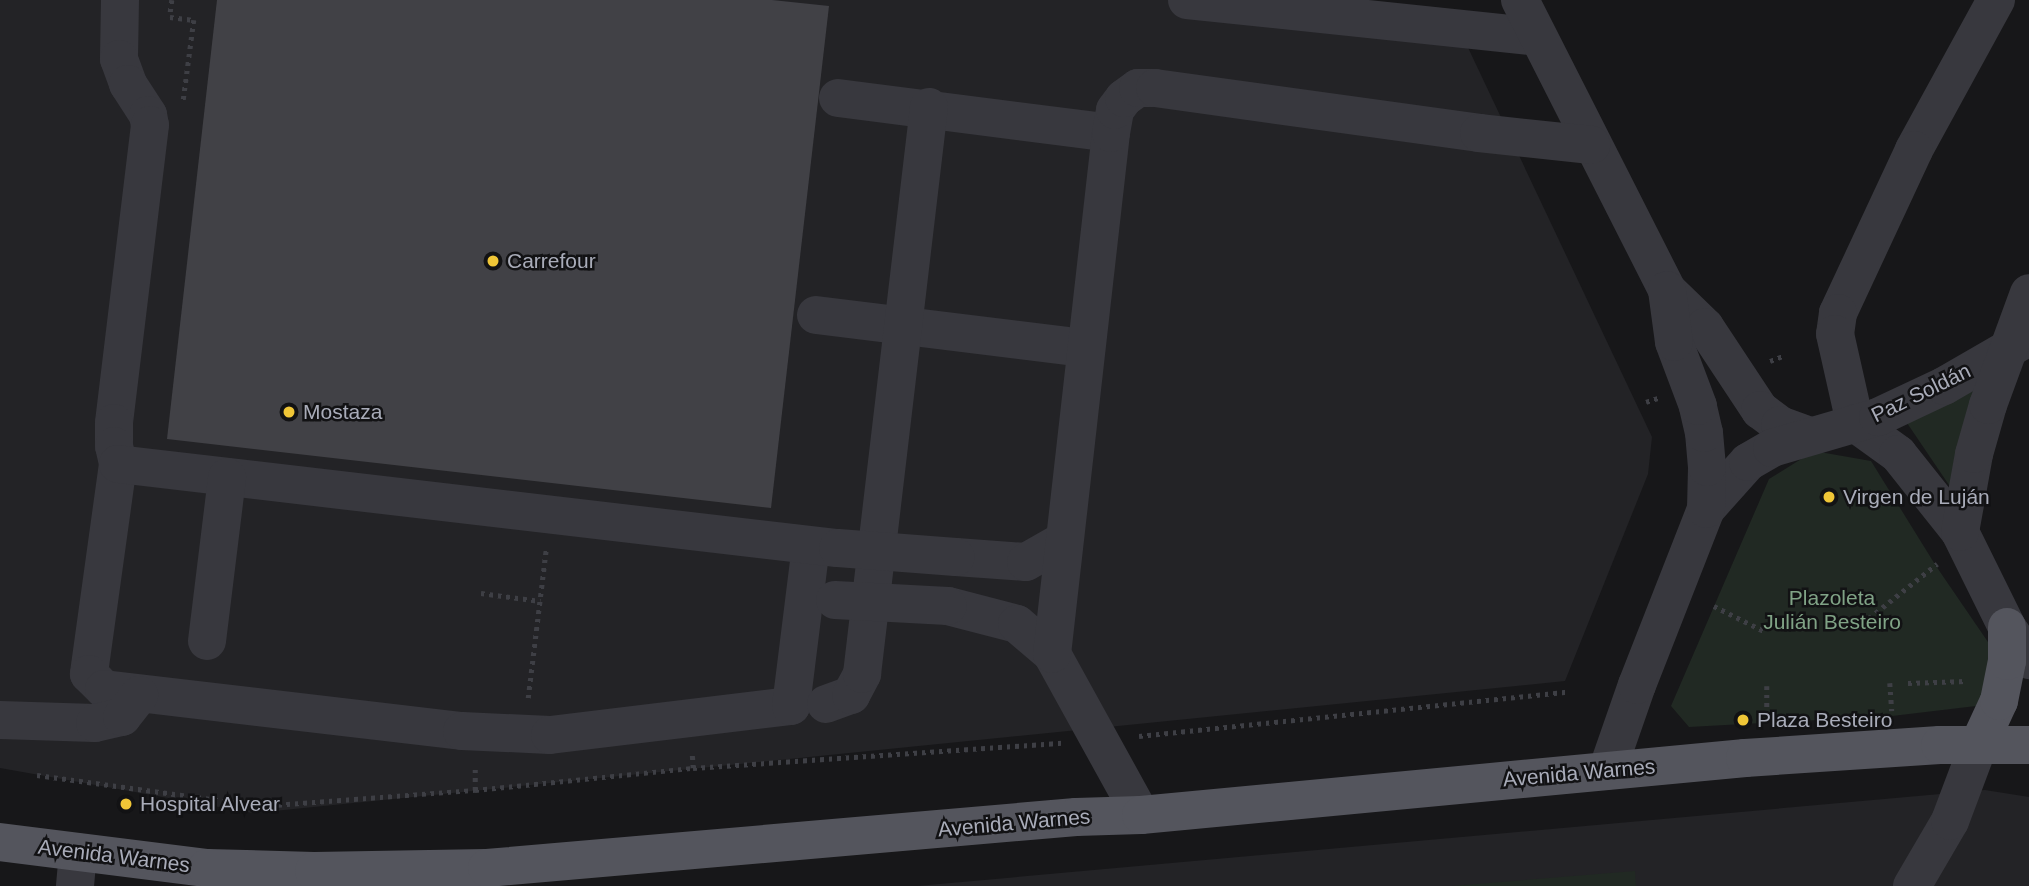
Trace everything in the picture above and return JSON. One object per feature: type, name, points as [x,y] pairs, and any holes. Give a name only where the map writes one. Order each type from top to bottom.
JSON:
[{"type":"main road","points":[[1979,744],[1999,701],[2007,662],[2007,627]]},
{"type":"main road","name":"Avenida Warnes","points":[[0,842],[77,869],[314,871],[487,868],[1076,817],[1140,815],[1893,747],[2029,745]]},
{"type":"street","points":[[120,0],[119,59],[128,84],[148,115],[150,125],[114,423],[114,446],[118,464],[89,674],[104,689],[131,706],[461,732],[550,735],[791,706],[820,599],[824,547]]},
{"type":"street","points":[[1187,0],[1538,37]]},
{"type":"street","points":[[1520,0],[1591,145],[1667,290],[1705,327],[1760,410],[1780,425],[1808,435]]},
{"type":"street","points":[[1996,0],[1914,150],[1838,313],[1835,334],[1855,423],[1898,454],[1959,532],[2007,627],[2029,660]]},
{"type":"street","points":[[1052,654],[1111,133],[1115,110],[1124,98],[1138,88],[1155,88],[1479,133],[1591,145]]},
{"type":"street","points":[[838,97],[1111,133]]},
{"type":"street","points":[[827,704],[851,695],[862,674],[929,107]]},
{"type":"street","points":[[1606,771],[1706,509],[1707,467],[1704,433],[1698,406],[1674,342],[1667,290]]},
{"type":"street","points":[[1959,532],[1974,454],[2018,343],[2029,293]]},
{"type":"street","points":[[816,315],[1086,348]]},
{"type":"street","name":"Paz Soldán","points":[[1706,509],[1748,462],[1772,448],[1808,435],[1878,417],[1944,386],[2018,343]]},
{"type":"street","points":[[118,464],[824,547],[1026,562],[1063,541]]},
{"type":"street","points":[[207,641],[227,477]]},
{"type":"street","points":[[820,599],[948,606],[1017,624],[1052,654],[1140,815]]},
{"type":"street","points":[[0,720],[95,723],[131,706]]},
{"type":"street","points":[[1912,886],[1950,821],[1979,744]]},
{"type":"path","points":[[172,0],[170,17],[194,20],[182,116]]},
{"type":"path","points":[[523,733],[551,515]]},
{"type":"path","points":[[1869,618],[1936,566],[1959,532]]},
{"type":"path","points":[[481,593],[540,601]]},
{"type":"path","points":[[1714,606],[1766,632]]},
{"type":"path","points":[[1890,683],[1892,716]]},
{"type":"path","points":[[1767,686],[1767,724]]},
{"type":"path","points":[[1135,736],[1567,692]]},
{"type":"path","points":[[691,743],[693,768]]},
{"type":"path","points":[[37,775],[261,806],[475,790],[693,768],[1062,743]]},
{"type":"path","points":[[474,762],[475,790]]},
{"type":"shaded area","points":[[0,0],[1335,0],[1454,18],[1652,437],[1648,474],[1565,681],[253,813],[0,768]]},
{"type":"shaded area","points":[[1985,790],[2029,797],[2029,886],[917,886]]},
{"type":"green space","points":[[1978,382],[1951,488],[1907,423]]},
{"type":"green space","name":"Plazoleta Julián Besteiro","points":[[1814,451],[1871,461],[1936,566],[1988,642],[1990,677],[1976,706],[1892,716],[1689,727],[1671,706],[1769,479]]},
{"type":"green space","points":[[1635,871],[1636,886],[1452,886]]},
{"type":"building","name":"Carrefour","points":[[217,0],[772,0],[829,6],[771,508],[167,439]]},
{"type":"place","name":"Carrefour","points":[[493,261]]},
{"type":"place","name":"Mostaza","points":[[289,412]]},
{"type":"place","name":"Virgen de Luján","points":[[1829,497]]},
{"type":"place","name":"Plaza Besteiro","points":[[1743,720]]},
{"type":"place","name":"Hospital Alvear","points":[[126,804]]}]
